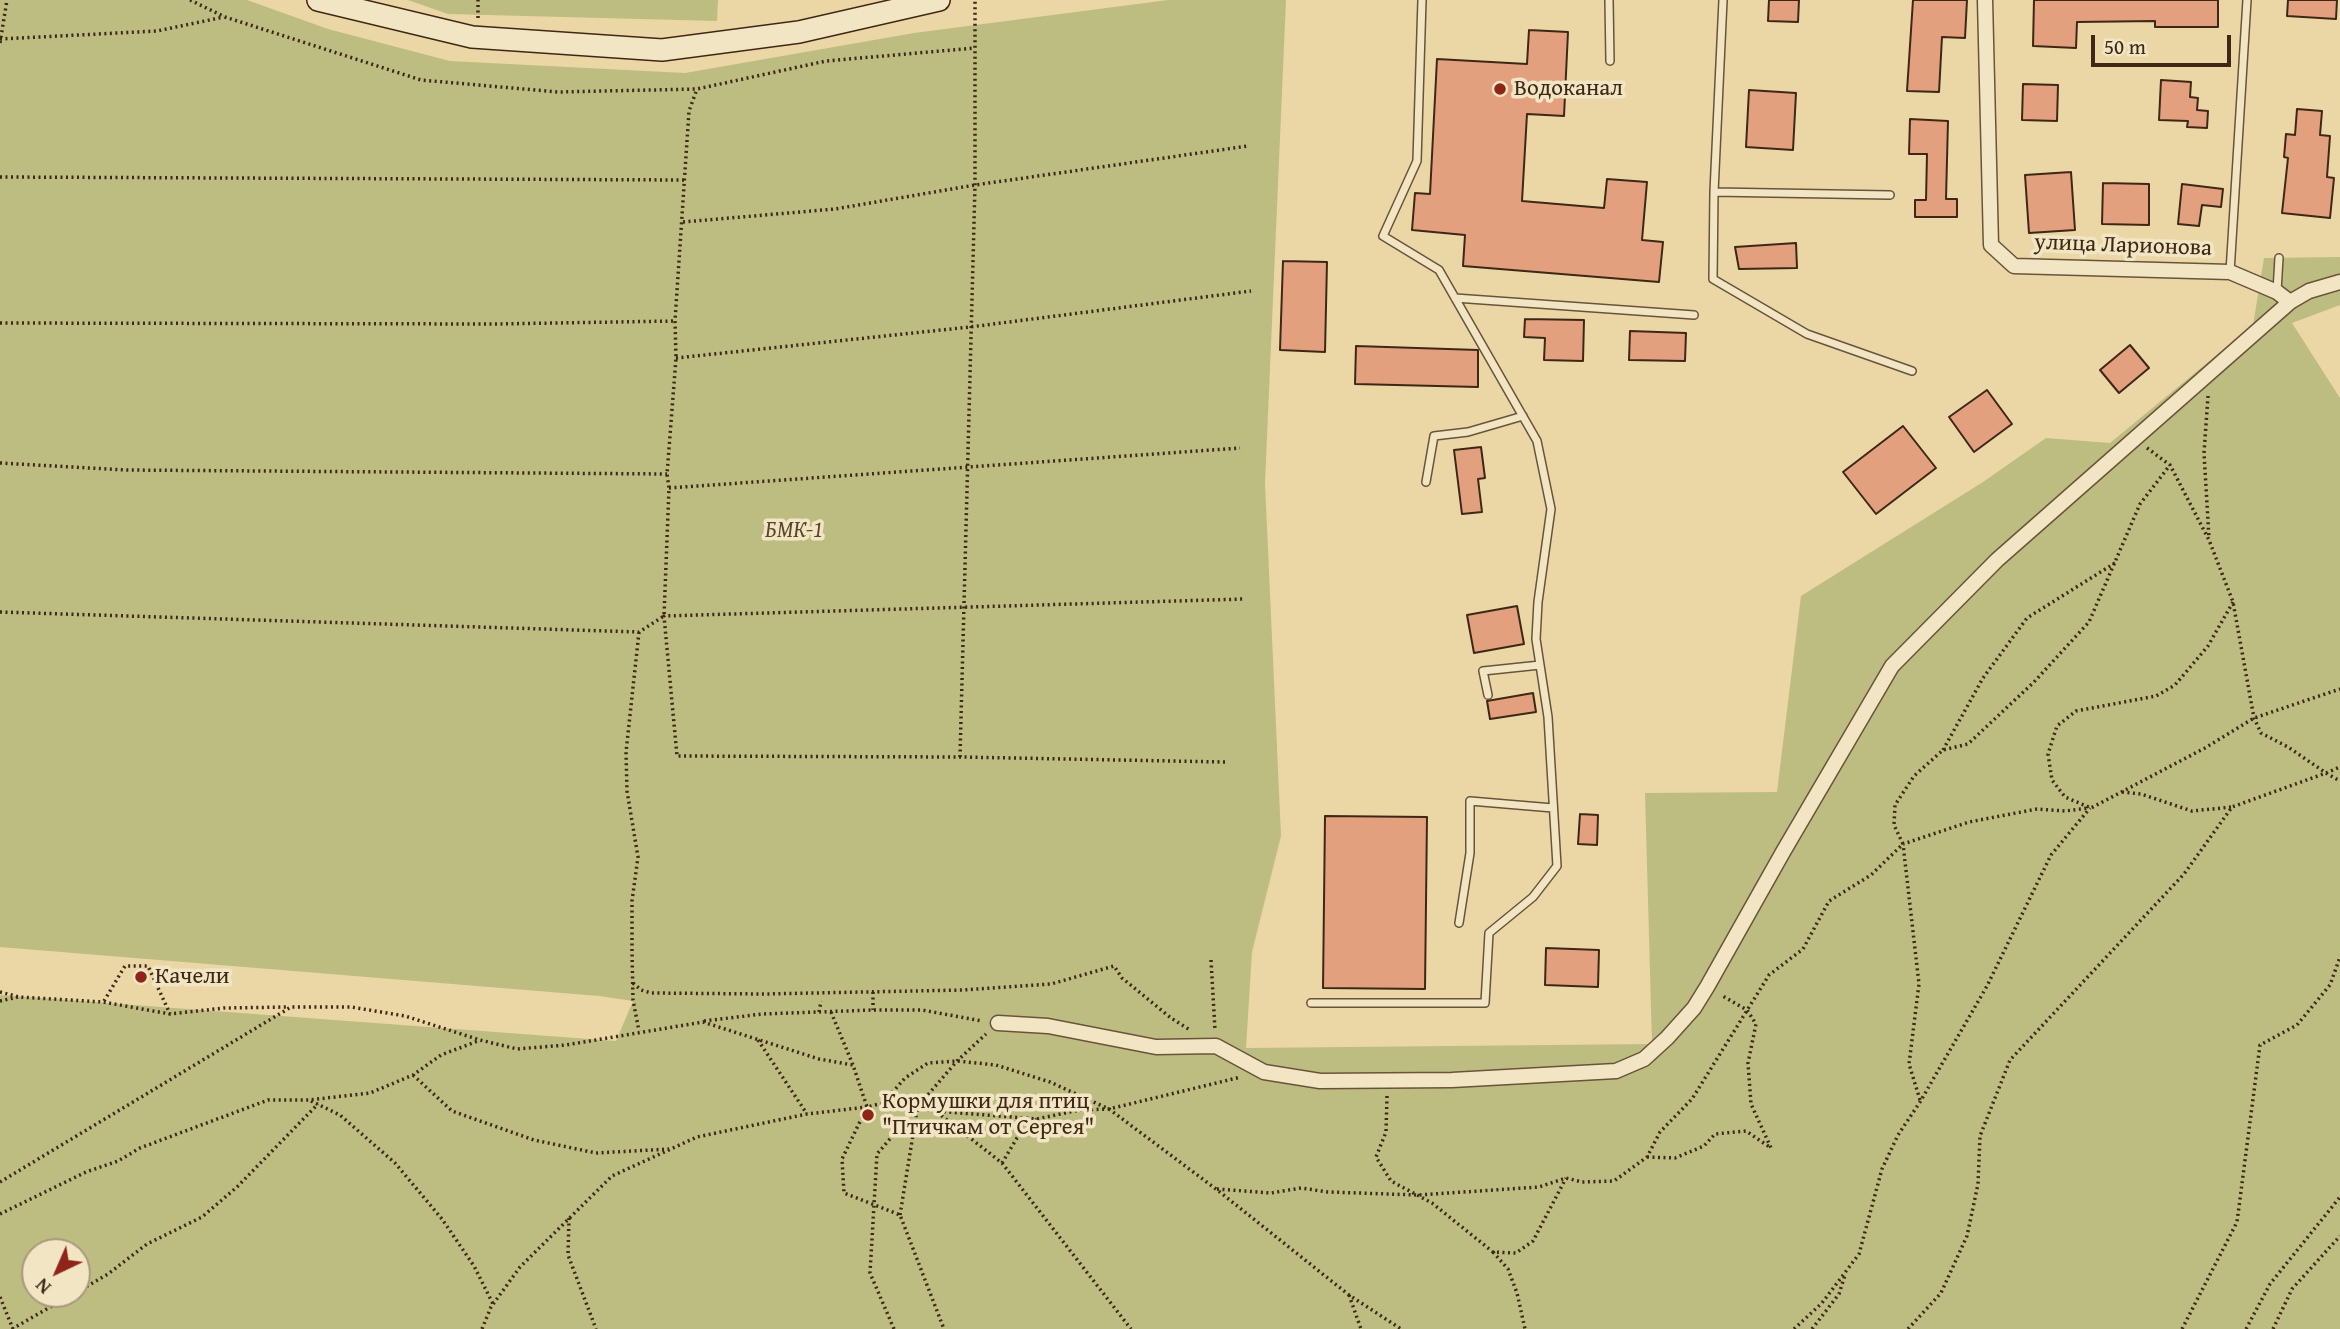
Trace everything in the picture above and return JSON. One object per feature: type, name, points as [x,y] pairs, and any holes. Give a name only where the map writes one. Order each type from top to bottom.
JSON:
[{"type":"main road","points":[[318,0],[472,37],[662,50],[799,32],[939,0]]},
{"type":"street","name":"улица Ларионова","points":[[1985,0],[1991,245],[2014,266],[2230,272],[2277,292],[2290,302]]},
{"type":"street","points":[[998,1023],[1048,1026],[1156,1047],[1216,1046],[1264,1072],[1320,1081],[1452,1080],[1616,1071],[1644,1059],[1694,1007],[1707,987],[1789,840],[1892,666],[1997,560],[2290,302],[2309,291],[2340,282]]},
{"type":"lane","points":[[1311,1003],[1485,1003],[1489,933],[1533,897],[1557,866],[1548,717],[1536,639],[1538,601],[1551,509],[1537,441],[1439,270],[1383,236],[1417,161],[1422,0]]},
{"type":"lane","points":[[1609,0],[1610,61]]},
{"type":"lane","points":[[1723,0],[1714,192],[1713,279],[1807,334],[1912,371]]},
{"type":"lane","points":[[2230,272],[2247,0]]},
{"type":"lane","points":[[1714,192],[1891,195]]},
{"type":"lane","points":[[2277,292],[2279,258]]},
{"type":"lane","points":[[1455,298],[1694,315]]},
{"type":"lane","points":[[1426,482],[1434,436],[1468,432],[1523,416]]},
{"type":"lane","points":[[1488,695],[1483,671],[1540,665]]},
{"type":"lane","points":[[1459,923],[1470,853],[1471,801],[1553,808]]},
{"type":"path","points":[[7,0],[0,40],[158,31],[225,17]]},
{"type":"path","points":[[960,757],[975,185],[975,0]]},
{"type":"path","points":[[697,89],[689,111],[667,474],[669,488],[664,616],[677,756],[1225,762]]},
{"type":"path","points":[[683,222],[835,209],[975,185],[1248,146]]},
{"type":"path","points":[[0,177],[685,180]]},
{"type":"path","points":[[676,358],[970,327],[1251,291]]},
{"type":"path","points":[[0,323],[495,324],[675,321]]},
{"type":"path","points":[[2209,540],[2204,453],[2206,407],[2217,368]]},
{"type":"path","points":[[2134,439],[2170,465],[2209,540],[2233,602],[2254,718],[2261,733],[2340,781]]},
{"type":"path","points":[[669,488],[1240,448]]},
{"type":"path","points":[[0,463],[126,471],[667,474]]},
{"type":"path","points":[[1943,750],[1968,744],[2035,682],[2089,622],[2140,503],[2170,465]]},
{"type":"path","points":[[1920,1102],[1909,1063],[1919,984],[1902,844],[1894,825],[1895,806],[1914,776],[1943,750],[1983,678],[2027,618],[2115,563]]},
{"type":"path","points":[[0,612],[639,632],[664,616],[1244,599]]},
{"type":"path","points":[[2091,808],[2065,797],[2052,780],[2048,754],[2057,726],[2076,711],[2156,696],[2175,685],[2208,646],[2233,602]]},
{"type":"path","points":[[639,632],[626,752],[626,790],[638,857],[632,901],[633,1000],[639,1031]]},
{"type":"path","points":[[1216,1189],[1271,1192],[1301,1188],[1328,1192],[1418,1195],[1539,1187],[1566,1178],[1582,1182],[1615,1181],[1647,1157],[1660,1132],[1692,1098],[1769,975],[1803,949],[1829,901],[1871,875],[1902,844],[1969,822],[2037,809],[2064,811],[2091,808],[2205,748],[2254,718],[2340,689]]},
{"type":"path","points":[[2122,792],[2141,794],[2192,811],[2232,807],[2340,767]]},
{"type":"path","points":[[1908,1329],[1941,1293],[1967,1236],[1978,1184],[1980,1136],[2010,1060],[2184,874],[2232,807]]},
{"type":"path","points":[[1794,1329],[1822,1303],[1859,1254],[1882,1169],[1898,1135],[1987,986],[2051,855],[2091,808]]},
{"type":"path","points":[[2182,1329],[2237,1222],[2260,1045],[2297,1025],[2330,985],[2340,957]]},
{"type":"path","points":[[1212,960],[1216,1046]]},
{"type":"path","points":[[103,1002],[125,966],[148,966],[170,1014]]},
{"type":"path","points":[[633,983],[641,990],[652,993],[963,990],[1051,984],[1114,966],[1122,978],[1171,1018],[1216,1046]]},
{"type":"path","points":[[1647,1157],[1675,1157],[1704,1146],[1715,1134],[1746,1131],[1771,1148],[1751,1104],[1748,1063],[1756,1024],[1747,1010],[1707,987]]},
{"type":"path","points":[[0,992],[19,997],[103,1002],[170,1014],[224,1008],[351,1007],[405,1016],[517,1049],[566,1045],[639,1031],[762,1014],[922,1010],[998,1023]]},
{"type":"path","points":[[873,992],[873,1010]]},
{"type":"path","points":[[0,1001],[19,997]]},
{"type":"path","points":[[819,1012],[821,1001]]},
{"type":"path","points":[[0,1182],[290,1007]]},
{"type":"path","points":[[831,1012],[867,1107],[842,1159],[845,1193],[900,1215]]},
{"type":"path","points":[[703,1022],[819,1059],[853,1065]]},
{"type":"path","points":[[894,1329],[870,1273],[877,1154],[957,1061],[998,1023]]},
{"type":"path","points":[[757,1039],[807,1114]]},
{"type":"path","points":[[0,1214],[54,1186],[118,1161],[140,1148],[268,1100],[309,1100],[370,1093],[413,1075],[441,1055],[480,1040]]},
{"type":"path","points":[[883,1103],[905,1078],[928,1063],[957,1061],[996,1065],[1050,1082],[1109,1109],[1216,1189],[1349,1295],[1401,1329]]},
{"type":"path","points":[[482,1329],[493,1304],[520,1267],[612,1175],[697,1137],[807,1114],[883,1103],[935,1111],[1037,1119],[1079,1110],[1109,1109],[1264,1072]]},
{"type":"path","points":[[413,1075],[452,1111],[534,1140],[596,1153],[671,1149]]},
{"type":"path","points":[[1387,1080],[1386,1132],[1376,1157],[1391,1181],[1432,1203],[1493,1252],[1507,1269],[1517,1293],[1525,1329]]},
{"type":"path","points":[[309,1100],[340,1115],[395,1163],[442,1219],[468,1256],[493,1304]]},
{"type":"path","points":[[91,1284],[147,1244],[202,1217],[237,1187],[318,1104]]},
{"type":"path","points":[[917,1108],[900,1215],[944,1329]]},
{"type":"path","points":[[935,1111],[1002,1163],[1131,1329]]},
{"type":"path","points":[[1002,1163],[1017,1138],[1037,1119]]},
{"type":"path","points":[[1493,1252],[1516,1253],[1534,1241],[1566,1178]]},
{"type":"path","points":[[2245,1329],[2270,1284],[2340,1197]]},
{"type":"path","points":[[569,1218],[568,1255],[596,1329]]},
{"type":"path","points":[[2273,1329],[2292,1289],[2340,1236]]},
{"type":"path","points":[[1812,1329],[1839,1294],[1846,1271]]},
{"type":"path","points":[[1349,1295],[1361,1329]]},
{"type":"path","points":[[0,1297],[12,1329],[49,1308]]},
{"type":"green space","name":"БМК-1","points":[[0,0],[247,0],[328,29],[450,61],[685,73],[914,33],[1168,0],[1286,0],[1265,483],[1281,836],[1252,952],[1246,1048],[1652,1044],[1645,793],[1777,792],[1801,596],[1983,482],[2046,438],[2110,443],[2253,325],[2264,258],[2340,257],[2340,305],[2292,323],[2340,398],[2340,1329],[0,1329],[0,995],[616,1041],[633,1001],[0,947]]},
{"type":"green space","points":[[408,0],[718,0],[717,21],[448,14]]},
{"type":"building","points":[[1769,0],[1799,0],[1798,22],[1768,21]]},
{"type":"building","points":[[1913,0],[1967,0],[1965,38],[1942,37],[1939,92],[1907,91]]},
{"type":"building","points":[[2034,0],[2218,0],[2218,27],[2155,27],[2155,21],[2077,22],[2076,48],[2033,46]]},
{"type":"building","points":[[2288,0],[2337,0],[2336,19],[2287,16]]},
{"type":"building","points":[[1529,30],[1568,32],[1564,116],[1527,114],[1522,201],[1604,208],[1607,179],[1647,182],[1642,240],[1663,242],[1659,282],[1463,266],[1465,235],[1412,230],[1415,193],[1430,194],[1437,59],[1527,64]]},
{"type":"building","points":[[2161,80],[2191,82],[2190,97],[2198,98],[2197,110],[2208,111],[2207,128],[2187,127],[2188,121],[2159,120]]},
{"type":"building","points":[[2023,84],[2058,85],[2057,121],[2022,120]]},
{"type":"building","points":[[1749,90],[1796,93],[1793,150],[1746,147]]},
{"type":"building","points":[[2297,109],[2322,111],[2320,135],[2330,136],[2327,177],[2334,178],[2330,218],[2282,213],[2288,158],[2284,157],[2286,134],[2295,135]]},
{"type":"building","points":[[1910,119],[1948,121],[1946,199],[1957,199],[1957,217],[1915,217],[1915,200],[1926,200],[1927,154],[1909,154]]},
{"type":"building","points":[[2071,172],[2075,230],[2029,233],[2025,175]]},
{"type":"building","points":[[2103,183],[2149,184],[2149,225],[2102,224]]},
{"type":"building","points":[[2182,184],[2223,189],[2221,207],[2202,205],[2199,226],[2178,224]]},
{"type":"building","points":[[1796,243],[1797,268],[1739,269],[1735,247]]},
{"type":"building","points":[[1283,261],[1327,262],[1325,352],[1280,350]]},
{"type":"building","points":[[1525,319],[1584,320],[1583,361],[1544,360],[1545,338],[1524,337]]},
{"type":"building","points":[[1630,331],[1686,333],[1685,361],[1629,360]]},
{"type":"building","points":[[2130,345],[2149,368],[2119,393],[2100,370]]},
{"type":"building","points":[[1356,346],[1478,350],[1478,387],[1355,384]]},
{"type":"building","points":[[1987,390],[2012,424],[1974,452],[1949,417]]},
{"type":"building","points":[[1903,426],[1936,468],[1876,514],[1843,472]]},
{"type":"building","points":[[1481,447],[1485,478],[1478,479],[1482,512],[1462,514],[1454,450]]},
{"type":"building","points":[[1517,606],[1524,644],[1474,653],[1467,615]]},
{"type":"building","points":[[1533,693],[1536,712],[1490,719],[1487,701]]},
{"type":"building","points":[[1580,814],[1598,815],[1597,845],[1578,844]]},
{"type":"building","points":[[1325,816],[1427,817],[1425,989],[1323,988]]},
{"type":"building","points":[[1546,948],[1599,950],[1598,987],[1545,985]]},
{"type":"place","name":"Водоканал","points":[[1500,89]]},
{"type":"place","name":"Качели","points":[[141,977]]},
{"type":"place","name":"Кормушки для птиц \"Птичкам от Сергея\"","points":[[868,1115]]}]
